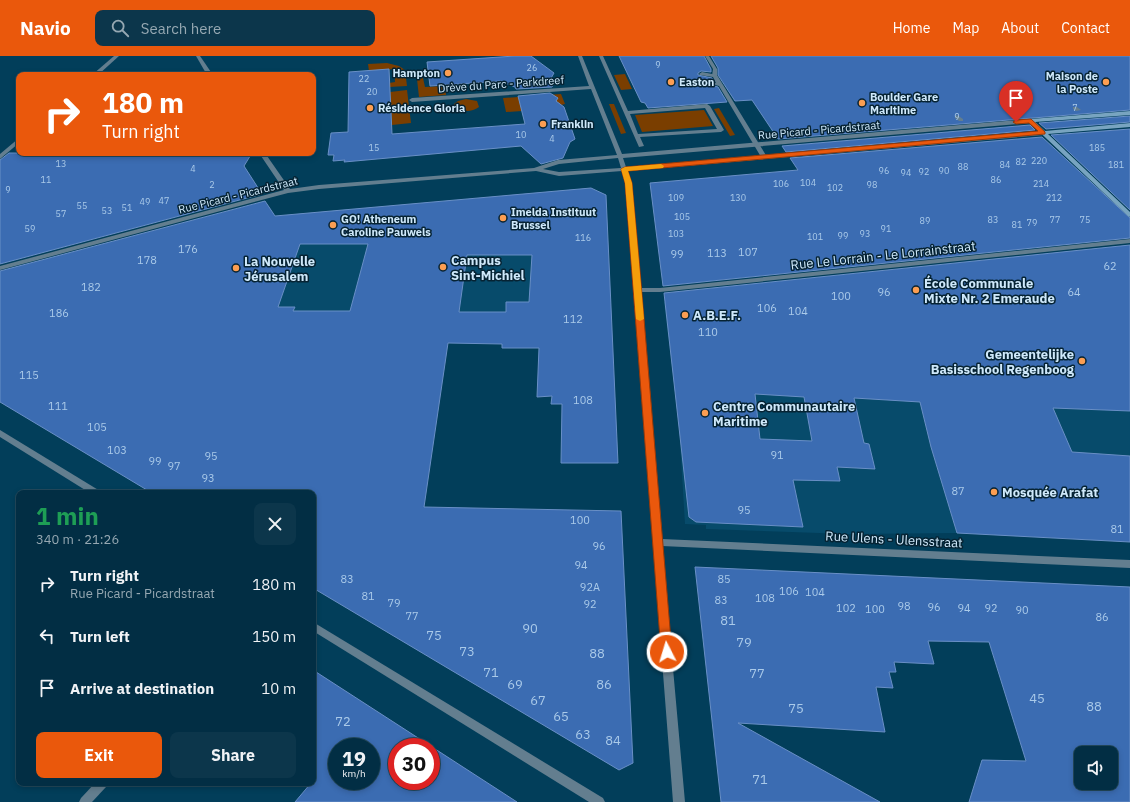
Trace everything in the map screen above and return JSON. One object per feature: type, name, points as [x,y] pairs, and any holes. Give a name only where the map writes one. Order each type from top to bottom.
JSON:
[{"type":"street","points":[[97,72],[116,56]]},
{"type":"street","points":[[198,56],[208,72]]},
{"type":"street","points":[[580,56],[625,169],[628,183],[679,802]]},
{"type":"street","points":[[601,56],[641,146]]},
{"type":"street","points":[[707,56],[715,69],[715,76],[720,85],[764,158]]},
{"type":"street","points":[[702,74],[715,76]]},
{"type":"street","points":[[707,82],[720,85]]},
{"type":"street","name":"Drève du Parc - Parkdreef","points":[[412,100],[593,87]]},
{"type":"street","points":[[626,113],[710,106],[721,130],[717,132],[636,136]]},
{"type":"street","name":"Rue Picard - Picardstraat","points":[[534,170],[558,162],[620,156],[1130,113]]},
{"type":"street","points":[[1031,121],[1130,215]]},
{"type":"street","name":"Rue Picard - Picardstraat","points":[[0,268],[288,191],[319,187],[534,170],[559,174],[625,169],[1130,125]]},
{"type":"street","points":[[0,156],[16,143]]},
{"type":"street","points":[[264,156],[288,191]]},
{"type":"street","name":"Rue Le Lorrain - Le Lorrainstraat","points":[[638,290],[660,290],[1130,241]]},
{"type":"street","points":[[0,433],[92,490]]},
{"type":"street","name":"Rue Ulens - Ulensstraat","points":[[657,542],[1130,564]]},
{"type":"street","points":[[316,628],[599,802]]},
{"type":"street","points":[[85,802],[99,786]]},
{"type":"shaded area","points":[[387,63],[399,66],[405,70],[407,86],[389,87],[389,83],[395,82],[394,69],[369,71],[368,64]]},
{"type":"shaded area","points":[[625,74],[632,89],[621,90],[614,75]]},
{"type":"shaded area","points":[[423,78],[425,87],[445,86],[446,95],[419,97],[417,79]]},
{"type":"shaded area","points":[[407,90],[411,123],[392,125],[390,92]]},
{"type":"shaded area","points":[[561,94],[565,104],[561,105],[556,101],[558,98],[555,96],[522,98],[519,100],[522,111],[506,112],[503,98]]},
{"type":"shaded area","points":[[466,99],[477,101],[479,107],[467,111],[455,108],[454,104],[458,101]]},
{"type":"shaded area","points":[[609,104],[614,104],[626,133],[621,134]]},
{"type":"shaded area","points":[[719,108],[735,135],[730,136],[714,109]]},
{"type":"shaded area","points":[[704,110],[713,126],[642,132],[635,115]]},
{"type":"shaded area","name":"Campus Sint-Michiel","points":[[591,188],[606,195],[610,303],[485,343],[250,342],[295,214]]},
{"type":"shaded area","points":[[730,295],[1130,336],[1130,456],[932,447],[957,533],[848,534],[706,529],[706,525],[685,524],[679,426],[664,302]]},
{"type":"building","points":[[531,56],[554,73],[550,80],[554,83],[552,87],[516,89],[515,87],[501,81],[430,86],[427,62]]},
{"type":"building","name":"Easton","points":[[619,56],[704,56],[711,69],[711,72],[701,71],[698,75],[712,78],[713,80],[706,79],[703,83],[718,87],[727,102],[648,108],[645,103],[641,102]]},
{"type":"building","points":[[711,56],[1130,56],[1130,110],[778,139],[752,100],[735,101],[718,75],[718,68]]},
{"type":"building","name":"Résidence Gloria","points":[[389,69],[392,134],[525,124],[518,96],[550,93],[558,98],[556,101],[564,107],[575,139],[570,142],[563,158],[541,164],[521,146],[344,162],[345,160],[333,161],[334,155],[328,155],[331,133],[348,132],[349,72]]},
{"type":"building","points":[[1130,116],[1130,122],[1046,129],[1039,123]]},
{"type":"building","points":[[1030,125],[1035,130],[786,152],[782,146]]},
{"type":"building","points":[[1130,129],[1130,210],[1051,135]]},
{"type":"building","points":[[1042,137],[1130,218],[1130,238],[663,286],[650,183],[798,170],[790,158]]},
{"type":"building","points":[[9,153],[16,153],[16,156],[250,156],[244,166],[262,194],[0,264],[0,160]]},
{"type":"building","points":[[591,188],[606,195],[618,463],[561,463],[562,404],[551,404],[552,396],[537,397],[539,348],[502,348],[502,344],[448,343],[424,507],[621,511],[633,763],[619,770],[316,590],[316,490],[147,490],[0,402],[0,271],[265,201],[275,216]],"holes":[[[300,244],[368,244],[350,311],[293,311],[295,307],[278,307]],[[467,255],[532,255],[529,302],[506,302],[506,312],[459,312]]]},
{"type":"building","points":[[1130,245],[1130,411],[1053,408],[1072,452],[1130,456],[1130,542],[957,533],[931,447],[920,402],[854,398],[864,443],[869,444],[875,469],[837,467],[840,481],[793,480],[803,527],[696,522],[689,517],[664,293]],"holes":[[[755,394],[804,397],[812,441],[760,439]]]},
{"type":"building","points":[[695,567],[1130,587],[1130,802],[969,802],[982,760],[1026,761],[989,642],[928,641],[934,664],[894,662],[896,672],[889,672],[893,688],[876,687],[885,732],[738,723],[880,802],[721,802]]},
{"type":"building","points":[[316,672],[418,738],[388,738],[388,790],[440,790],[440,752],[517,802],[295,802],[308,786],[316,786]]},
{"type":"slow traffic","points":[[640,319],[628,183],[625,169],[661,166]]},
{"type":"place","name":"Hampton","points":[[448,73]]},
{"type":"place","name":"Easton","points":[[671,82]]},
{"type":"place","name":"Maison de la Poste","points":[[1106,82]]},
{"type":"place","name":"Boulder Gare Maritime","points":[[862,103]]},
{"type":"place","name":"Résidence Gloria","points":[[370,108]]},
{"type":"place","name":"Franklin","points":[[543,124]]},
{"type":"place","name":"Imelda Instituut Brussel","points":[[503,218]]},
{"type":"place","name":"GO! Atheneum Caroline Pauwels","points":[[333,225]]},
{"type":"place","name":"Campus Sint-Michiel","points":[[443,267]]},
{"type":"place","name":"La Nouvelle Jérusalem","points":[[236,268]]},
{"type":"place","name":"École Communale Mixte Nr. 2 Emeraude","points":[[916,290]]},
{"type":"place","name":"A.B.E.F.","points":[[685,315]]},
{"type":"place","name":"Gemeentelijke Basisschool Regenboog","points":[[1082,361]]},
{"type":"place","name":"Centre Communautaire Maritime","points":[[705,413]]},
{"type":"place","name":"Mosquée Arafat","points":[[994,492]]},
{"type":"route","points":[[667,652],[654,513],[635,259],[628,183],[625,169],[1043,133],[1031,121],[1016,122]]}]
